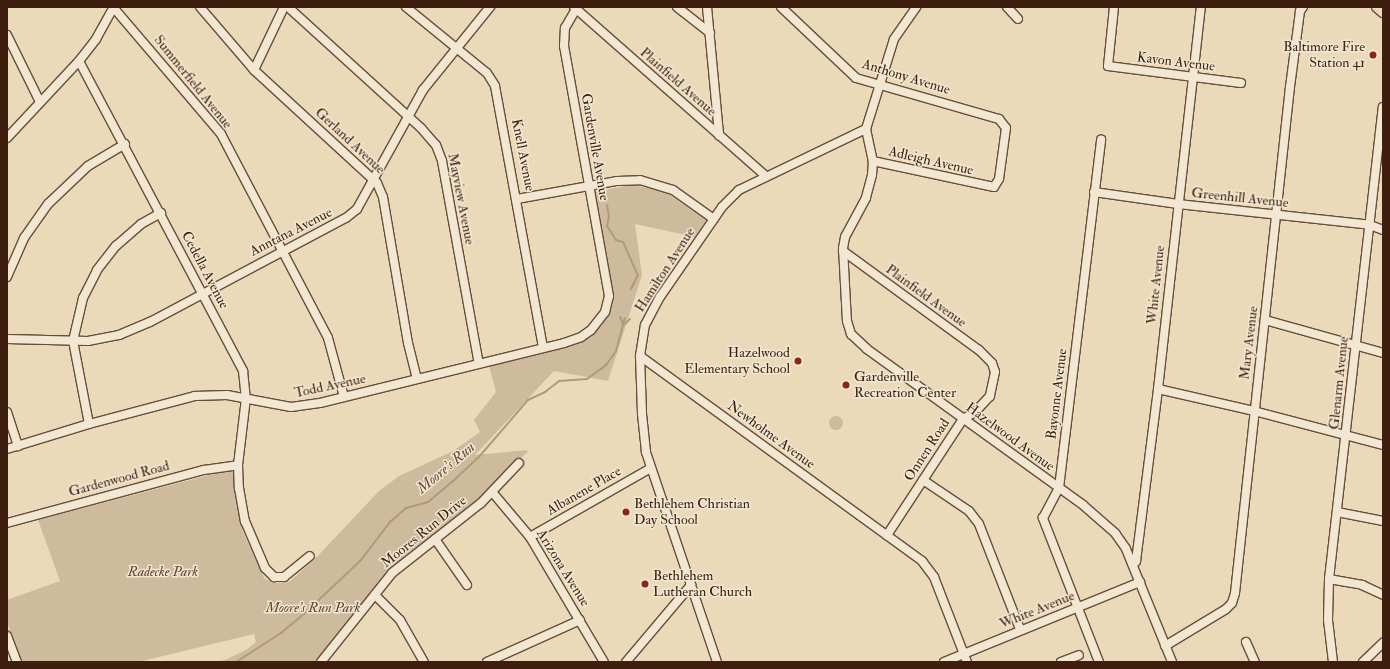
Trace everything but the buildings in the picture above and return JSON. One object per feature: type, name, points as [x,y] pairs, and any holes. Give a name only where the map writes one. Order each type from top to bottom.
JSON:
[{"type":"main road","points":[[1377,7],[1383,12]]},
{"type":"street","points":[[7,138],[79,61],[96,38],[114,7]]},
{"type":"street","name":"Summerfield Avenue","points":[[114,7],[214,125],[328,338],[344,397]]},
{"type":"street","name":"Gerland Avenue","points":[[200,7],[254,70],[374,179],[383,197],[405,328],[417,380]]},
{"type":"street","points":[[254,70],[284,7]]},
{"type":"street","name":"Mayview Avenue","points":[[288,7],[431,138],[442,161],[479,364]]},
{"type":"street","name":"Knell Avenue","points":[[406,7],[487,73],[495,86],[518,199],[543,348]]},
{"type":"street","name":"Anntana Avenue","points":[[7,339],[73,341],[104,339],[136,329],[353,213],[374,179],[423,90],[490,7]]},
{"type":"street","points":[[677,7],[710,33]]},
{"type":"street","points":[[707,7],[719,135]]},
{"type":"street","name":"Anthony Avenue","points":[[780,7],[850,73],[880,85],[1000,119],[1005,125],[1006,132],[999,179],[994,187],[983,186]]},
{"type":"street","points":[[866,129],[897,32],[916,7]]},
{"type":"street","points":[[1007,7],[1018,19]]},
{"type":"street","name":"Kavon Avenue","points":[[1114,7],[1108,66],[1241,83]]},
{"type":"street","name":"White Avenue","points":[[1133,565],[1136,561],[1158,389],[1201,7]]},
{"type":"street","name":"Mary Avenue","points":[[1165,646],[1216,616],[1232,604],[1278,214],[1290,87],[1300,11],[1303,7]]},
{"type":"street","name":"Plainfield Avenue","points":[[575,8],[766,176]]},
{"type":"street","name":"Gardenville Avenue","points":[[575,8],[563,36],[608,291]]},
{"type":"street","points":[[7,34],[40,102]]},
{"type":"street","name":"Cedella Avenue","points":[[79,61],[125,144],[240,364],[245,378],[246,398],[238,465],[241,507],[252,539],[270,574],[274,577],[284,577],[310,556]]},
{"type":"street","name":"Glenarm Avenue","points":[[1333,662],[1328,620],[1329,579],[1370,225],[1382,136],[1383,106]]},
{"type":"street","name":"Hazelwood Avenue","points":[[866,129],[873,161],[872,175],[866,198],[845,237],[842,251],[847,321],[852,334],[867,349],[1083,505],[1115,533],[1126,548],[1172,662]]},
{"type":"street","name":"Hamilton Avenue","points":[[716,662],[651,468],[644,434],[640,356],[647,319],[714,219],[739,190],[866,129]]},
{"type":"street","name":"Bayonne Avenue","points":[[1099,662],[1043,518],[1059,488],[1101,140]]},
{"type":"street","points":[[7,277],[24,238],[48,204],[88,166],[125,144]]},
{"type":"street","name":"Adleigh Avenue","points":[[873,161],[983,186]]},
{"type":"street","points":[[518,199],[628,180],[657,184],[673,190],[714,219]]},
{"type":"street","name":"Greenhill Avenue","points":[[1094,192],[1178,204],[1370,225],[1383,230]]},
{"type":"street","points":[[88,424],[73,341],[83,298],[97,270],[127,235],[161,213]]},
{"type":"street","name":"Plainfield Avenue","points":[[842,251],[992,363]]},
{"type":"street","name":"Todd Avenue","points":[[7,449],[88,424],[195,396],[227,395],[291,407],[344,397],[417,380],[543,348],[575,339],[591,330],[605,312],[608,291]]},
{"type":"street","points":[[1265,320],[1383,353]]},
{"type":"street","name":"Newholme Avenue","points":[[640,356],[887,535],[928,567],[967,662]]},
{"type":"street","name":"Onnen Road","points":[[887,535],[963,419],[975,412],[990,396],[995,376],[992,363]]},
{"type":"street","points":[[1158,389],[1254,411],[1346,434],[1383,445]]},
{"type":"street","points":[[7,412],[18,446]]},
{"type":"street","name":"Moores Run Drive","points":[[321,662],[392,573],[493,493],[519,463]]},
{"type":"street","name":"Gardenwood Road","points":[[7,523],[204,470],[238,465]]},
{"type":"street","name":"Albanene Place","points":[[530,537],[651,468]]},
{"type":"street","points":[[923,480],[969,511],[979,524],[1020,629]]},
{"type":"street","name":"Arizona Avenue","points":[[493,493],[530,537],[604,662]]},
{"type":"street","points":[[1337,512],[1383,521]]},
{"type":"street","points":[[435,539],[468,584]]},
{"type":"street","points":[[1329,579],[1362,585],[1383,595]]},
{"type":"street","name":"White Avenue","points":[[944,662],[1020,629],[1078,608],[1140,582]]},
{"type":"street","points":[[626,662],[691,585]]},
{"type":"street","points":[[375,595],[400,620],[424,662]]},
{"type":"street","points":[[487,662],[580,620]]},
{"type":"street","points":[[7,638],[17,662]]},
{"type":"street","points":[[1246,642],[1255,662]]},
{"type":"street","points":[[1363,662],[1383,643]]},
{"type":"street","points":[[1061,662],[1078,655]]},
{"type":"green space","points":[[631,185],[664,191],[706,220],[695,237],[635,224],[642,275],[608,381],[554,371],[475,455],[527,450],[528,452],[509,467],[480,498],[388,569],[331,645],[315,662],[211,662],[225,660],[246,650],[256,642],[254,634],[138,662],[22,662],[7,622],[7,600],[60,581],[38,520],[228,470],[233,472],[236,503],[243,532],[264,578],[272,583],[289,582],[314,560],[379,491],[399,476],[453,451],[480,432],[474,420],[496,392],[489,366],[578,343],[590,337],[602,325],[612,306],[613,290],[595,192]]},
{"type":"green space","points":[[833,416],[839,416],[843,420],[843,426],[839,430],[833,430],[829,426],[829,420]]},
{"type":"waterway","points":[[607,205],[609,216],[607,226],[616,240],[623,242],[638,275],[631,289]]},
{"type":"waterway","name":"Moore's Run","points":[[620,317],[623,324]]},
{"type":"waterway","name":"Moore's Run","points":[[236,662],[281,633],[307,611],[361,560],[390,522],[406,508],[428,502],[453,481],[478,458],[528,400],[545,392],[559,381],[587,379],[606,365],[616,351],[625,318]]},
{"type":"waterway","name":"Moore's Run","points":[[625,324],[630,319]]},
{"type":"place","name":"Baltimore Fire Station 41","points":[[1373,55]]},
{"type":"place","name":"Hazelwood Elementary School","points":[[798,361]]},
{"type":"place","name":"Gardenville Recreation Center","points":[[846,385]]},
{"type":"place","name":"Bethlehem Christian Day School","points":[[626,512]]},
{"type":"place","name":"Bethlehem Lutheran Church","points":[[645,584]]},
{"type":"park label","name":"Radecke Park","points":[[163,572]]},
{"type":"park label","name":"Moore's Run Park","points":[[313,608]]}]
